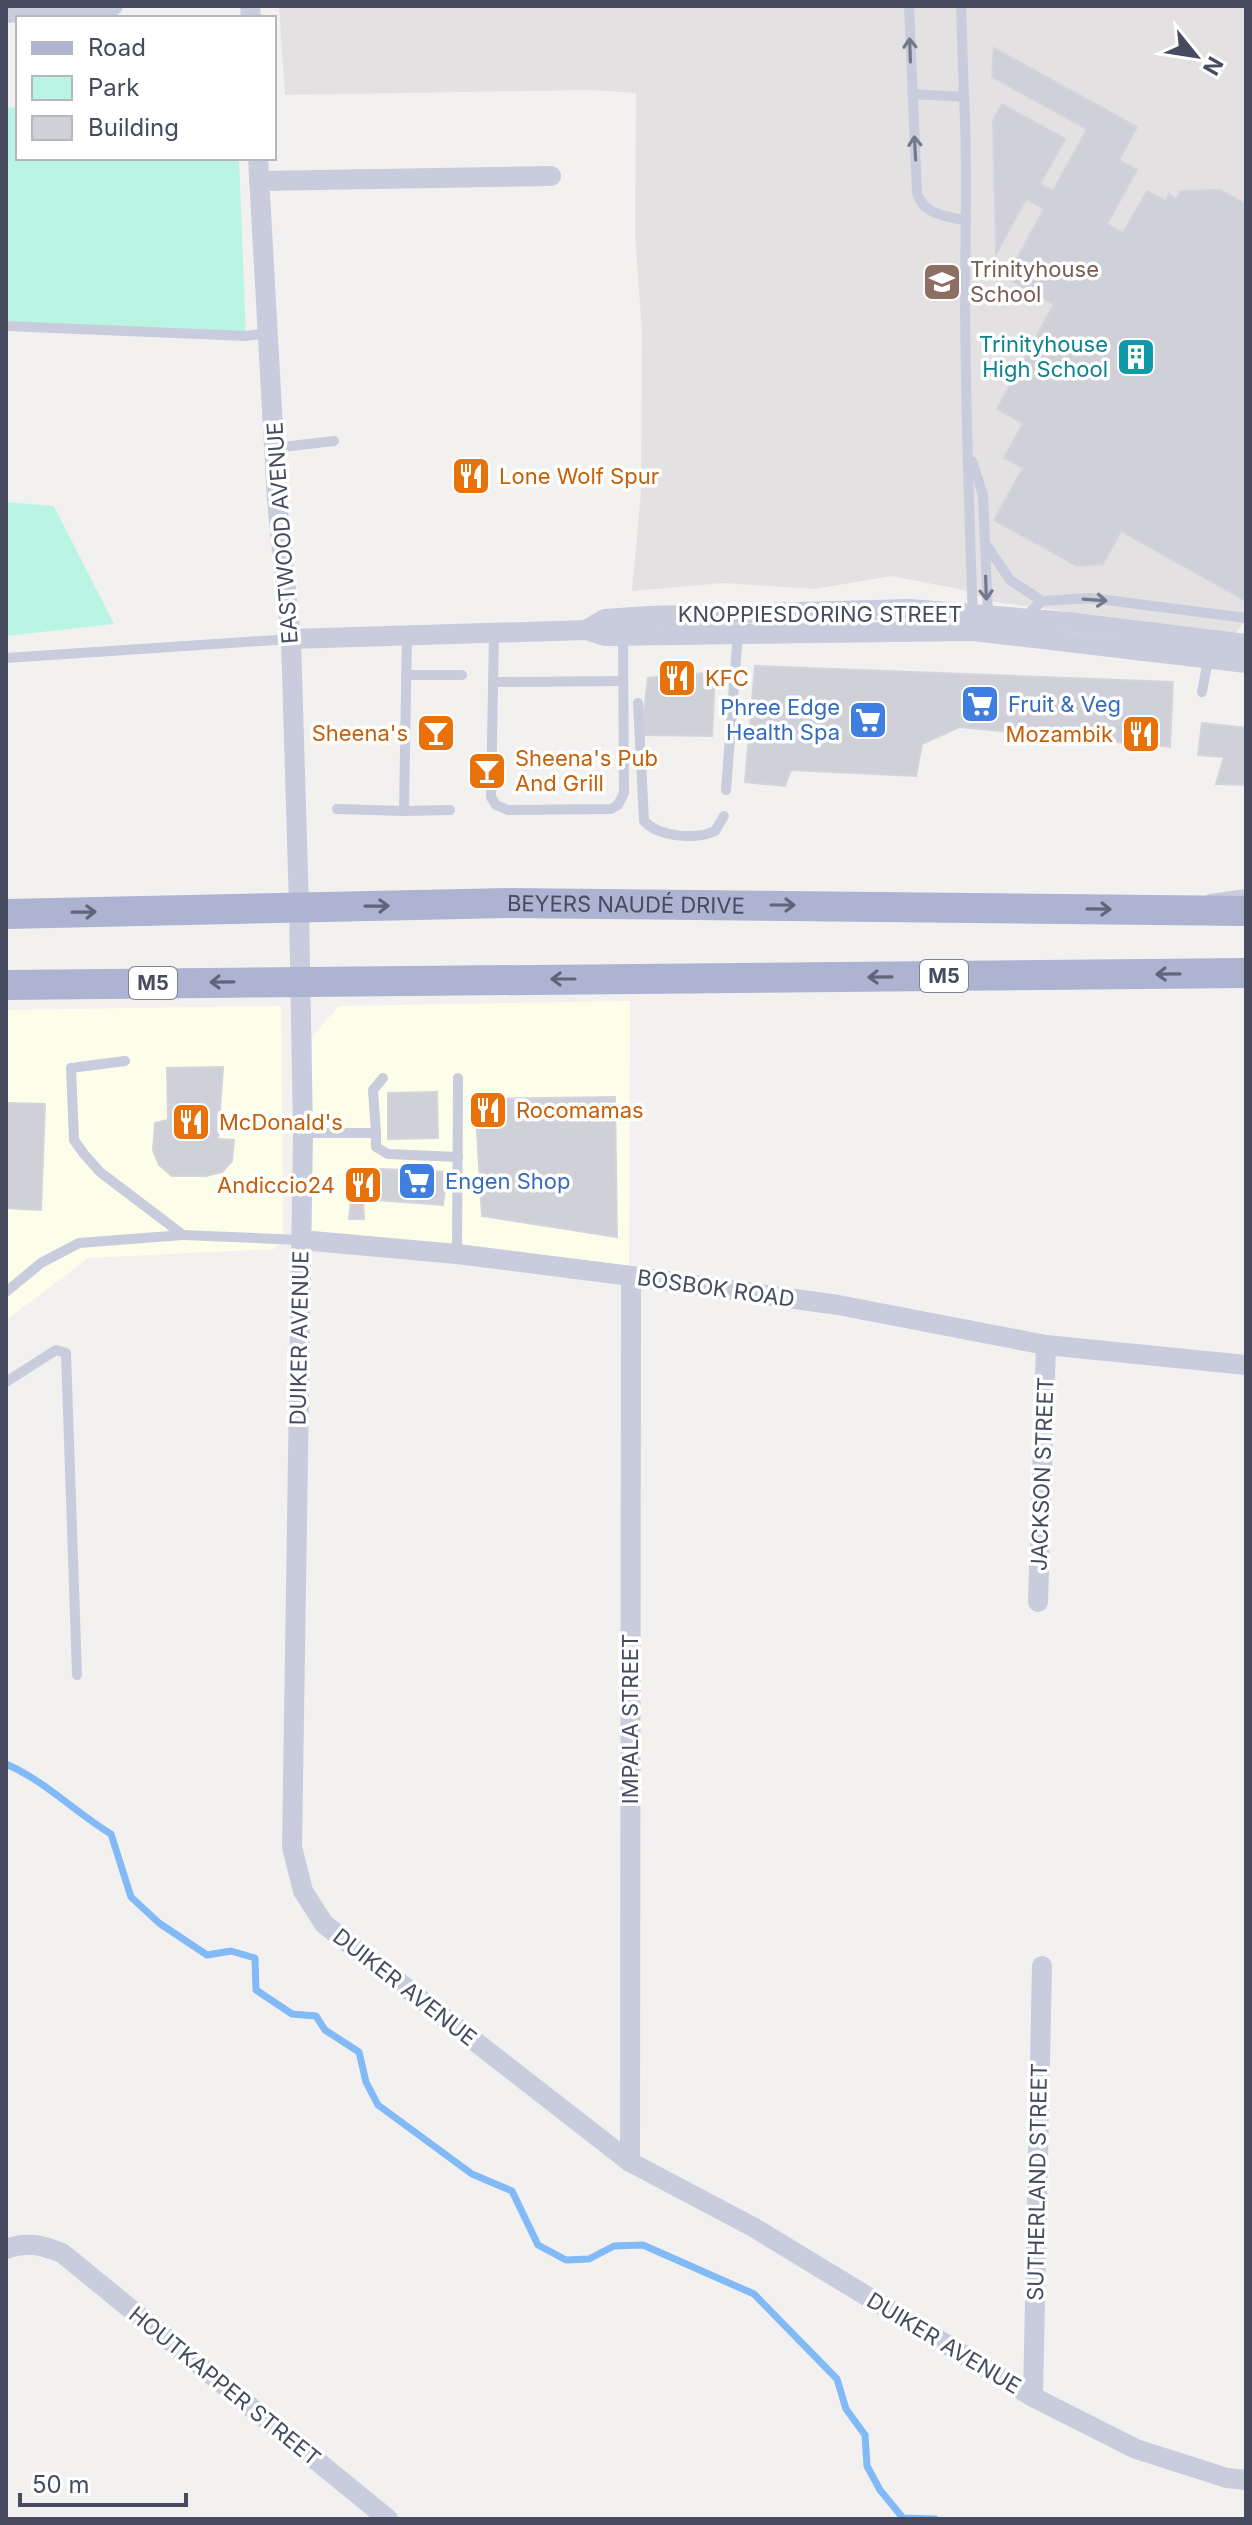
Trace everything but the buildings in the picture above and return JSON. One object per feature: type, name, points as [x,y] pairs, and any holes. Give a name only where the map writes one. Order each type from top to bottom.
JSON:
[{"type":"main road","name":"BEYERS NAUDÉ DRIVE","points":[[6,914],[509,903],[1246,911]]},
{"type":"main road","name":"M5","points":[[6,985],[1246,973]]},
{"type":"street","points":[[6,13],[113,6]]},
{"type":"street","name":"EASTWOOD AVENUE","points":[[258,160],[274,448],[291,639],[299,907]]},
{"type":"street","points":[[259,181],[551,176]]},
{"type":"street","name":"KNOPPIESDORING STREET","points":[[586,630],[605,619],[910,609],[980,623],[1210,650],[1246,644]]},
{"type":"street","name":"KNOPPIESDORING STREET","points":[[291,639],[586,630],[605,636],[738,634],[980,623],[1024,618],[1210,650],[1246,663]]},
{"type":"street","name":"DUIKER AVENUE","points":[[299,907],[303,1133],[292,1847],[303,1891],[324,1924],[630,2162],[753,2227],[946,2347],[1033,2397],[1136,2449],[1227,2478],[1246,2480]]},
{"type":"street","name":"BOSBOK ROAD","points":[[301,1240],[457,1254],[631,1276],[838,1305],[1046,1345],[1246,1365]]},
{"type":"street","name":"IMPALA STREET","points":[[630,2162],[631,1276]]},
{"type":"street","name":"JACKSON STREET","points":[[1038,1602],[1046,1345]]},
{"type":"street","name":"SUTHERLAND STREET","points":[[1033,2397],[1042,1966]]},
{"type":"street","name":"HOUTKAPPER STREET","points":[[6,2249],[26,2244],[44,2245],[62,2253],[388,2519]]},
{"type":"lane","points":[[909,6],[920,202],[932,213],[966,221]]},
{"type":"lane","points":[[961,6],[966,401],[970,456],[968,495],[980,623]]},
{"type":"lane","points":[[912,94],[964,97]]},
{"type":"lane","points":[[6,326],[267,333]]},
{"type":"lane","points":[[274,448],[334,441]]},
{"type":"lane","points":[[970,456],[983,495],[980,623]]},
{"type":"lane","points":[[984,540],[1010,580],[1042,601],[1091,598],[1246,618]]},
{"type":"lane","points":[[1024,618],[1042,601]]},
{"type":"lane","points":[[726,790],[739,613]]},
{"type":"lane","points":[[494,632],[491,797],[496,805],[508,810],[611,809],[618,805],[624,793],[623,636]]},
{"type":"lane","points":[[404,811],[407,635]]},
{"type":"lane","name":"KNOPPIESDORING STREET","points":[[6,658],[291,639]]},
{"type":"lane","points":[[1202,692],[1210,650]]},
{"type":"lane","points":[[406,675],[462,675]]},
{"type":"lane","points":[[493,682],[623,681]]},
{"type":"lane","points":[[638,703],[644,821],[660,833],[699,834],[715,831],[724,816]]},
{"type":"lane","points":[[337,809],[450,810]]},
{"type":"lane","points":[[1187,910],[1224,895],[1246,894]]},
{"type":"lane","points":[[125,1061],[71,1068],[74,1140],[100,1172],[183,1235]]},
{"type":"lane","points":[[383,1078],[373,1090],[376,1147],[388,1154],[458,1157]]},
{"type":"lane","points":[[457,1254],[458,1078]]},
{"type":"lane","points":[[303,1133],[376,1133]]},
{"type":"lane","name":"BOSBOK ROAD","points":[[6,1292],[41,1263],[79,1243],[183,1235],[301,1240]]},
{"type":"lane","points":[[6,1382],[56,1350],[66,1353],[77,1675]]},
{"type":"shaded area","name":"Trinityhouse School","points":[[279,6],[1246,6],[1246,619],[1236,633],[995,602],[959,589],[891,576],[815,589],[723,583],[632,591],[641,493],[642,332],[635,233],[636,93],[590,90],[285,95]]},
{"type":"shaded area","points":[[630,1001],[629,1270],[311,1231],[312,1037],[339,1006]]},
{"type":"shaded area","points":[[281,1006],[283,1236],[274,1249],[88,1258],[6,1320],[6,1010]]},
{"type":"green space","points":[[16,107],[16,160],[239,160],[246,336],[6,321],[6,108]]},
{"type":"green space","points":[[6,502],[54,506],[114,624],[6,636]]},
{"type":"waterway","points":[[6,1764],[34,1779],[111,1834],[131,1897],[159,1923],[207,1955],[231,1951],[255,1958],[256,1990],[292,2014],[316,2016],[325,2030],[359,2052],[366,2082],[378,2105],[472,2174],[512,2191],[538,2245],[566,2260],[589,2259],[614,2246],[643,2245],[754,2294],[837,2379],[846,2409],[865,2435],[867,2466],[880,2490],[903,2518],[935,2519]]},
{"type":"place","name":"Trinityhouse School","points":[[942,282]]},
{"type":"place","name":"Trinityhouse High School","points":[[1136,357]]},
{"type":"place","name":"Lone Wolf Spur","points":[[471,476]]},
{"type":"place","name":"KFC","points":[[677,678]]},
{"type":"place","name":"Fruit & Veg","points":[[980,704]]},
{"type":"place","name":"Phree Edge Health Spa","points":[[868,720]]},
{"type":"place","name":"Sheena's","points":[[436,733]]},
{"type":"place","name":"Mozambik","points":[[1141,734]]},
{"type":"place","name":"Sheena's Pub And Grill","points":[[487,771]]},
{"type":"place","name":"Rocomamas","points":[[488,1110]]},
{"type":"place","name":"McDonald's","points":[[191,1122]]},
{"type":"place","name":"Engen Shop","points":[[417,1181]]},
{"type":"place","name":"Andiccio24","points":[[363,1185]]}]
